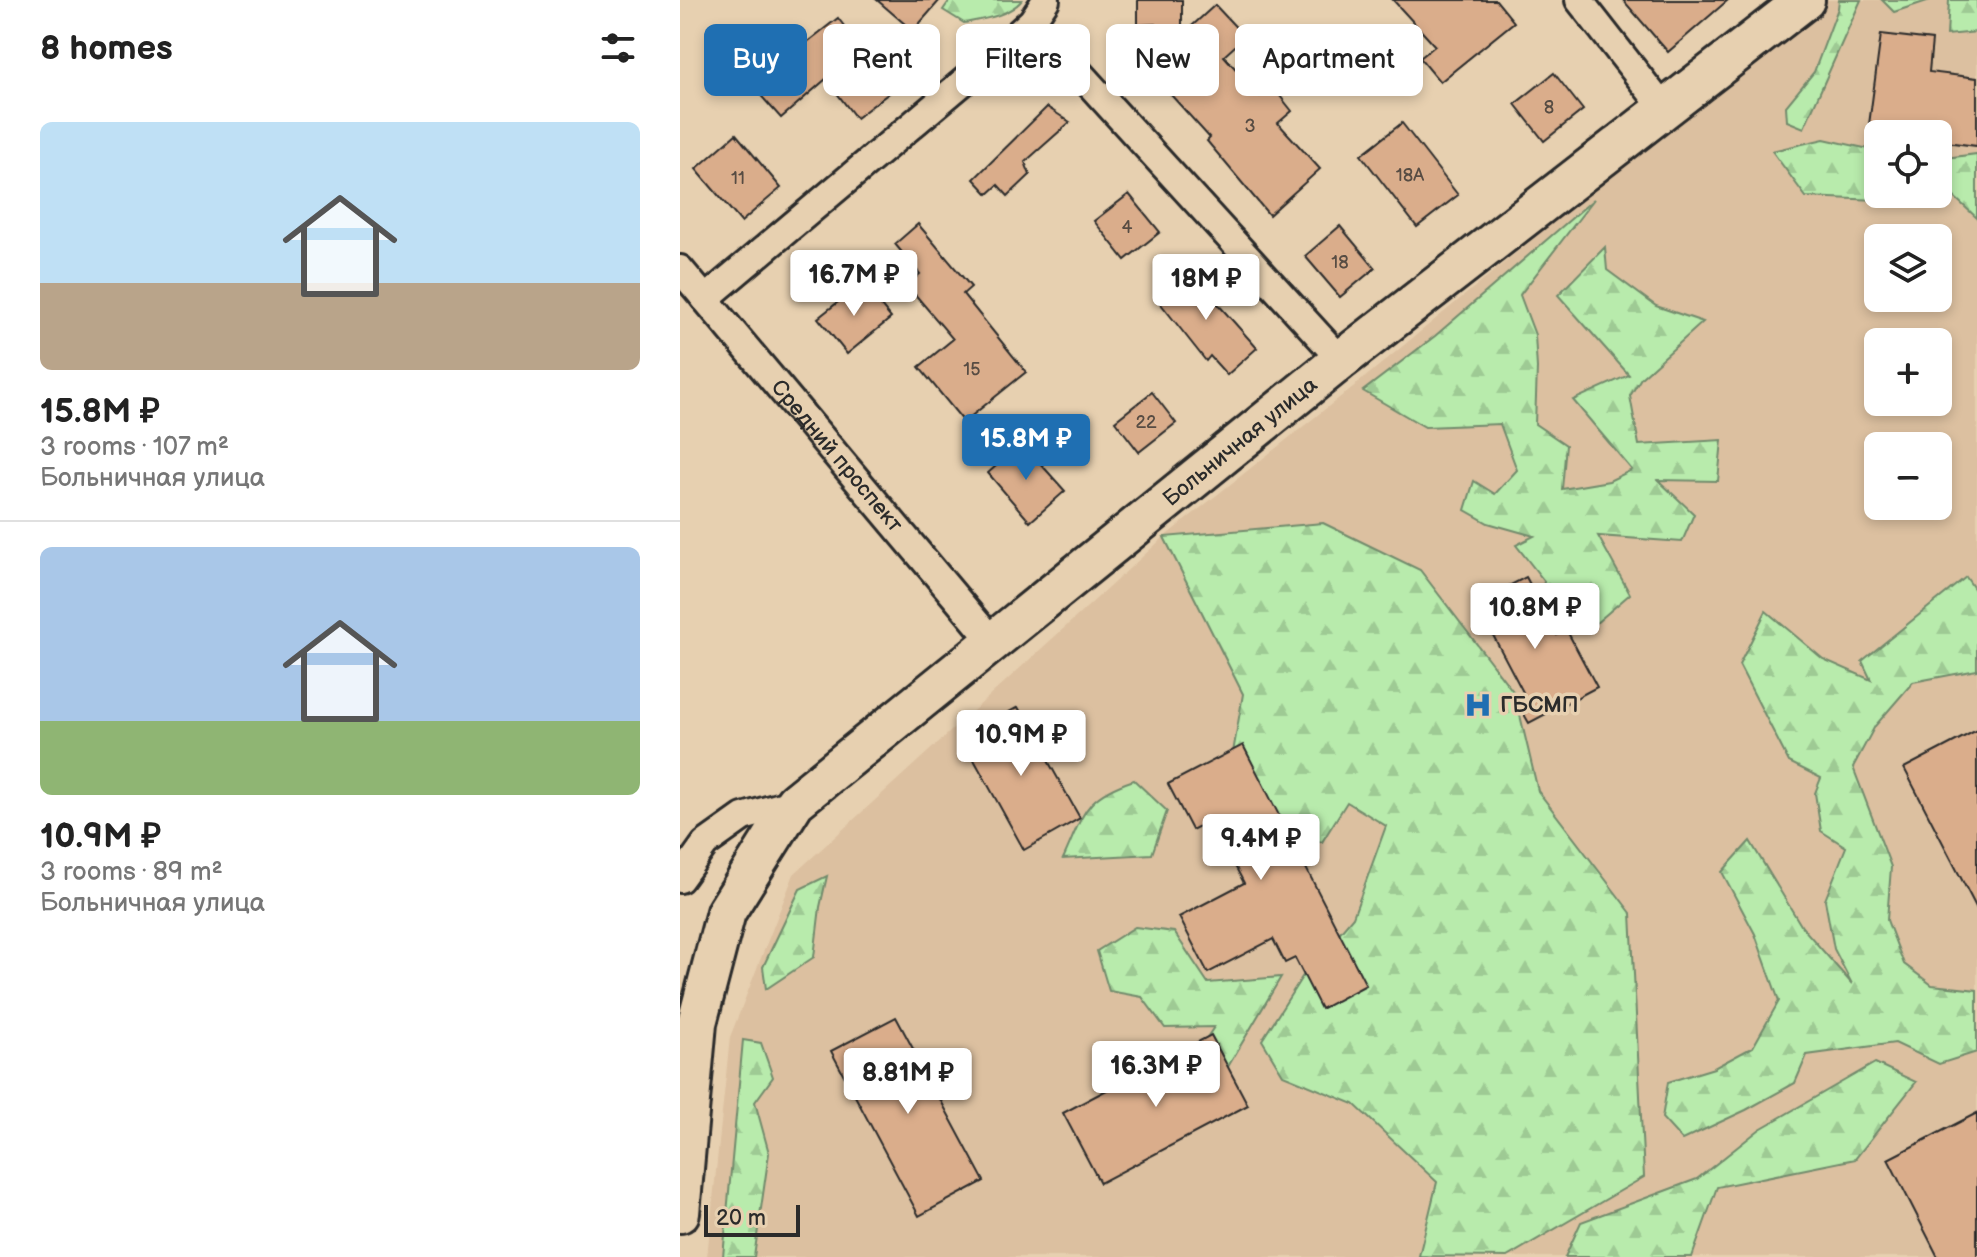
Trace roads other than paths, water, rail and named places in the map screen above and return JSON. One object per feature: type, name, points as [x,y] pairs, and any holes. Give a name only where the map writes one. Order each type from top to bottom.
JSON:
[{"type":"main road","name":"Больничная улица","points":[[795,802],[1341,360],[1805,0]]},
{"type":"main road","points":[[680,1213],[697,1023],[726,912],[795,802]]},
{"type":"street","points":[[1579,0],[1665,110]]},
{"type":"street","points":[[705,299],[981,67],[1039,10],[1341,360]]},
{"type":"street","name":"Средний проспект","points":[[680,269],[993,642]]},
{"type":"street","name":"Больничная улица","points":[[680,879],[705,844],[743,817],[795,802]]},
{"type":"place","name":"ГБСМП","points":[[1478,705]]}]
